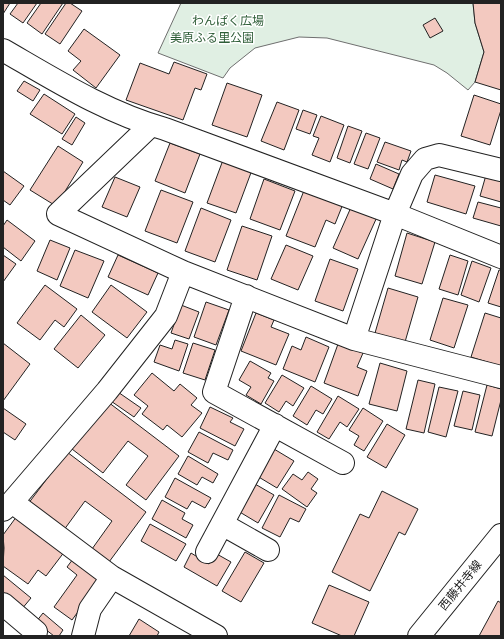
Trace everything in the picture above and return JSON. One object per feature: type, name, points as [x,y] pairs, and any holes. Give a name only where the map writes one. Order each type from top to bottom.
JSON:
[{"type":"street","points":[[3,50],[87,99],[151,125],[395,214],[501,257]]},
{"type":"street","points":[[151,125],[58,214],[183,272],[354,339],[501,377]]},
{"type":"street","points":[[354,339],[395,214],[412,174],[425,158],[439,155],[501,170]]},
{"type":"street","points":[[183,272],[166,316],[107,391],[7,506],[112,577],[216,636]]},
{"type":"street","points":[[246,296],[214,392],[343,463]]},
{"type":"street","points":[[208,552],[275,425]]},
{"type":"street","points":[[222,524],[268,550]]},
{"type":"street","name":"西藤井寺線","points":[[419,636],[501,535]]},
{"type":"street","points":[[83,636],[90,609],[112,577]]},
{"type":"street","points":[[3,604],[36,632]]},
{"type":"green space","name":"美原ふる里公園","points":[[181,3],[473,3],[475,23],[484,52],[475,82],[468,90],[447,73],[434,65],[327,38],[299,37],[255,48],[230,68],[223,78],[158,53]]},
{"type":"building","points":[[3,3],[10,3],[3,14]]},
{"type":"building","points":[[18,3],[37,3],[23,23],[10,14]]},
{"type":"building","points":[[41,3],[63,3],[42,34],[27,23]]},
{"type":"building","points":[[66,3],[70,3],[82,11],[60,44],[45,34]]},
{"type":"building","points":[[473,3],[501,3],[501,90],[475,82],[484,52],[475,23]]},
{"type":"building","points":[[435,18],[443,31],[430,38],[423,25]]},
{"type":"building","points":[[84,29],[120,55],[96,88],[73,70],[81,61],[68,51]]},
{"type":"building","points":[[174,62],[207,74],[201,90],[195,88],[183,120],[126,100],[140,63],[169,74]]},
{"type":"building","points":[[24,81],[40,90],[33,101],[17,91]]},
{"type":"building","points":[[227,83],[262,95],[247,137],[212,125]]},
{"type":"building","points":[[44,94],[75,114],[62,134],[30,114]]},
{"type":"building","points":[[474,95],[501,104],[501,110],[490,145],[461,136]]},
{"type":"building","points":[[277,102],[299,110],[284,150],[261,141]]},
{"type":"building","points":[[303,110],[317,115],[310,134],[296,129]]},
{"type":"building","points":[[321,116],[344,125],[330,162],[312,155],[319,138],[313,136]]},
{"type":"building","points":[[76,117],[85,123],[72,145],[62,139]]},
{"type":"building","points":[[348,126],[362,131],[350,163],[337,158]]},
{"type":"building","points":[[366,133],[380,138],[368,169],[354,164]]},
{"type":"building","points":[[385,142],[411,151],[407,162],[402,160],[399,170],[377,162]]},
{"type":"building","points":[[170,143],[200,154],[185,193],[155,181]]},
{"type":"building","points":[[58,146],[83,162],[56,206],[30,190]]},
{"type":"building","points":[[223,160],[252,170],[236,213],[207,203]]},
{"type":"building","points":[[376,164],[399,174],[393,189],[370,179]]},
{"type":"building","points":[[3,171],[24,186],[10,205],[3,200]]},
{"type":"building","points":[[435,175],[475,186],[466,214],[427,202]]},
{"type":"building","points":[[486,175],[501,179],[501,202],[480,196]]},
{"type":"building","points":[[115,177],[140,187],[127,217],[102,207]]},
{"type":"building","points":[[264,179],[295,191],[280,230],[250,219]]},
{"type":"building","points":[[305,188],[343,204],[335,224],[326,220],[315,247],[286,236]]},
{"type":"building","points":[[161,190],[193,202],[177,243],[145,231]]},
{"type":"building","points":[[478,202],[501,208],[501,226],[473,218]]},
{"type":"building","points":[[352,205],[377,217],[358,259],[333,248]]},
{"type":"building","points":[[201,208],[231,220],[215,262],[185,251]]},
{"type":"building","points":[[7,220],[35,241],[21,261],[3,247],[3,226]]},
{"type":"building","points":[[242,226],[272,236],[257,280],[227,270]]},
{"type":"building","points":[[407,233],[435,242],[422,284],[395,276]]},
{"type":"building","points":[[50,240],[70,248],[57,280],[37,271]]},
{"type":"building","points":[[286,245],[313,256],[298,290],[271,279]]},
{"type":"building","points":[[75,250],[104,261],[88,298],[60,286]]},
{"type":"building","points":[[3,255],[16,264],[3,282]]},
{"type":"building","points":[[118,255],[158,273],[148,295],[108,277]]},
{"type":"building","points":[[450,255],[468,261],[458,295],[439,289]]},
{"type":"building","points":[[330,259],[358,269],[343,311],[315,301]]},
{"type":"building","points":[[472,261],[491,268],[479,302],[461,295]]},
{"type":"building","points":[[499,270],[501,270],[501,307],[488,303]]},
{"type":"building","points":[[45,285],[77,309],[64,327],[55,320],[40,340],[17,323]]},
{"type":"building","points":[[111,285],[147,312],[127,338],[92,312]]},
{"type":"building","points":[[388,288],[418,297],[405,342],[375,333]]},
{"type":"building","points":[[443,298],[468,305],[454,348],[430,340]]},
{"type":"building","points":[[206,302],[229,310],[216,345],[194,337]]},
{"type":"building","points":[[181,305],[199,312],[189,339],[171,333]]},
{"type":"building","points":[[256,313],[274,320],[271,327],[289,334],[276,365],[241,351]]},
{"type":"building","points":[[485,313],[501,318],[500,366],[471,357]]},
{"type":"building","points":[[81,315],[105,335],[78,368],[54,349]]},
{"type":"building","points":[[306,337],[329,347],[315,382],[283,369],[292,346],[301,350]]},
{"type":"building","points":[[175,340],[188,344],[179,371],[154,362],[160,345],[172,349]]},
{"type":"building","points":[[3,343],[30,364],[3,401]]},
{"type":"building","points":[[193,343],[215,350],[205,380],[183,373]]},
{"type":"building","points":[[338,344],[363,353],[357,367],[367,371],[358,396],[324,383]]},
{"type":"building","points":[[250,361],[271,373],[268,378],[274,381],[261,404],[246,395],[251,387],[239,380]]},
{"type":"building","points":[[380,363],[407,371],[397,411],[369,404]]},
{"type":"building","points":[[152,373],[174,391],[180,384],[197,398],[191,405],[202,413],[182,437],[167,425],[163,430],[142,414],[148,406],[134,395]]},
{"type":"building","points":[[282,375],[304,388],[293,406],[286,401],[279,412],[265,403]]},
{"type":"building","points":[[418,380],[435,384],[424,433],[406,429]]},
{"type":"building","points":[[487,385],[501,389],[501,400],[492,436],[475,432]]},
{"type":"building","points":[[311,386],[332,399],[323,414],[316,410],[307,425],[293,416]]},
{"type":"building","points":[[439,387],[458,391],[446,437],[428,432]]},
{"type":"building","points":[[115,390],[141,408],[134,417],[108,399]]},
{"type":"building","points":[[463,391],[480,395],[472,430],[454,426]]},
{"type":"building","points":[[338,396],[359,409],[347,427],[340,422],[329,439],[317,432]]},
{"type":"building","points":[[108,402],[179,456],[146,500],[126,485],[148,456],[128,441],[103,473],[72,449]]},
{"type":"building","points":[[210,407],[233,418],[230,422],[244,429],[235,446],[200,428]]},
{"type":"building","points":[[3,408],[26,424],[15,440],[3,432]]},
{"type":"building","points":[[363,408],[383,421],[364,451],[354,445],[359,436],[349,430]]},
{"type":"building","points":[[387,424],[405,435],[386,468],[367,457]]},
{"type":"building","points":[[199,432],[233,450],[228,460],[213,453],[208,463],[188,452]]},
{"type":"building","points":[[274,449],[294,461],[277,488],[257,476]]},
{"type":"building","points":[[67,452],[146,512],[109,562],[92,549],[112,521],[85,501],[61,534],[25,508]]},
{"type":"building","points":[[188,456],[218,474],[213,483],[202,477],[197,485],[178,474]]},
{"type":"building","points":[[308,472],[318,479],[311,489],[317,493],[307,507],[282,489],[293,474],[302,480]]},
{"type":"building","points":[[175,478],[211,498],[205,508],[192,501],[187,509],[165,497]]},
{"type":"building","points":[[255,484],[274,495],[258,523],[238,511]]},
{"type":"building","points":[[382,491],[418,509],[405,535],[399,532],[370,591],[332,572],[360,514],[369,518]]},
{"type":"building","points":[[279,495],[306,509],[299,522],[290,518],[280,537],[262,528]]},
{"type":"building","points":[[162,500],[185,513],[182,519],[193,525],[186,538],[152,519]]},
{"type":"building","points":[[17,516],[65,551],[46,576],[38,570],[28,584],[3,566],[3,535]]},
{"type":"building","points":[[150,524],[186,544],[176,561],[141,541]]},
{"type":"building","points":[[245,552],[264,563],[241,602],[222,591]]},
{"type":"building","points":[[191,553],[209,564],[215,553],[231,562],[217,586],[184,567]]},
{"type":"building","points":[[76,555],[104,576],[72,620],[54,607],[77,575],[67,567]]},
{"type":"building","points":[[3,575],[31,598],[21,610],[3,595]]},
{"type":"building","points":[[329,585],[369,602],[354,636],[342,636],[312,623]]},
{"type":"building","points":[[498,601],[501,603],[501,636],[479,636]]},
{"type":"building","points":[[43,613],[63,630],[59,636],[54,636],[36,622]]},
{"type":"building","points":[[139,619],[159,632],[157,636],[129,636]]},
{"type":"park label","name":"わんぱく広場","points":[[228,20]]}]
